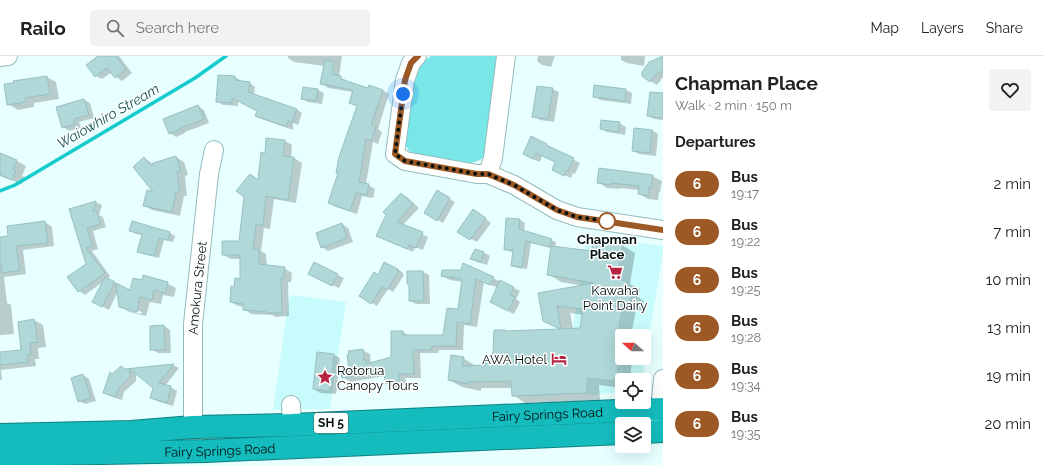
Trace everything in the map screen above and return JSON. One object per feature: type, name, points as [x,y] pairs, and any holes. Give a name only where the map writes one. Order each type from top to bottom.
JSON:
[{"type":"highway","name":"Fairy Springs Road","points":[[0,435],[131,432],[193,427],[292,415],[431,418],[662,409]]},
{"type":"highway","points":[[431,418],[438,430],[440,441]]},
{"type":"highway","points":[[193,427],[195,437],[202,441],[273,439],[306,447]]},
{"type":"highway","name":"Fairy Springs Road","points":[[0,455],[205,451],[615,433]]},
{"type":"street","points":[[0,57],[8,56]]},
{"type":"street","points":[[418,56],[411,63],[405,80],[395,154],[405,161],[477,174],[488,174],[514,185],[557,210],[577,217],[663,230]]},
{"type":"street","points":[[488,174],[493,158],[506,56]]},
{"type":"street","name":"Amokura Street","points":[[193,427],[193,324],[209,174],[214,150]]},
{"type":"street","points":[[656,431],[662,409],[663,380]]},
{"type":"shaded area","points":[[431,56],[499,56],[485,155],[479,160],[471,163],[414,154],[409,151],[404,143],[412,80],[418,68]]},
{"type":"shaded area","points":[[587,236],[663,246],[650,329],[615,329],[615,365],[644,365],[643,373],[615,373],[615,393],[591,395],[587,393],[584,329],[573,328]]},
{"type":"shaded area","points":[[290,295],[346,302],[330,409],[273,410]]},
{"type":"building","points":[[98,56],[116,56],[126,69],[115,78],[107,68],[95,77],[86,65]]},
{"type":"building","points":[[663,56],[663,71],[656,74],[650,82],[642,76],[642,72],[649,62]]},
{"type":"building","points":[[325,60],[334,62],[332,74],[341,76],[341,79],[368,88],[369,85],[383,90],[371,125],[376,127],[371,141],[366,139],[359,182],[369,184],[367,195],[356,193],[350,211],[328,203],[338,173],[336,173],[339,157],[357,106],[349,103],[353,90],[320,84]]},
{"type":"building","points":[[218,75],[235,76],[235,80],[250,82],[248,92],[297,109],[292,122],[288,121],[287,127],[255,116],[257,111],[232,98],[232,103],[216,102]]},
{"type":"building","points":[[47,76],[50,94],[25,98],[25,102],[7,105],[4,84],[14,83],[13,81]]},
{"type":"building","points":[[594,85],[626,89],[625,101],[593,97]]},
{"type":"building","points":[[537,86],[553,88],[548,119],[532,117]]},
{"type":"building","points":[[303,87],[318,89],[316,101],[301,99]]},
{"type":"building","points":[[650,92],[663,93],[663,118],[647,116]]},
{"type":"building","points":[[84,99],[89,115],[74,119],[75,124],[62,128],[56,107]]},
{"type":"building","points":[[198,105],[204,119],[169,134],[163,119]]},
{"type":"building","points":[[601,120],[620,122],[618,132],[600,129]]},
{"type":"building","points":[[634,128],[652,130],[650,153],[632,151]]},
{"type":"building","points":[[531,136],[574,158],[564,176],[552,170],[555,162],[536,153],[533,159],[523,154]]},
{"type":"building","points":[[266,138],[285,140],[283,156],[294,157],[288,200],[266,196],[263,225],[256,225],[253,249],[259,249],[259,264],[285,267],[283,279],[281,278],[282,313],[243,310],[243,304],[230,302],[231,286],[234,287],[235,278],[240,279],[240,255],[222,255],[222,241],[239,241],[244,197],[236,191],[250,174],[258,180],[261,152],[265,153]]},
{"type":"building","points":[[0,153],[17,160],[13,170],[16,171],[12,180],[0,175]]},
{"type":"building","points":[[176,156],[181,171],[177,172],[180,192],[176,192],[172,212],[143,206],[147,190],[153,192],[133,167],[144,157],[152,166],[153,163]]},
{"type":"building","points":[[599,168],[653,175],[651,188],[649,187],[649,196],[638,194],[639,186],[597,183]]},
{"type":"building","points":[[437,190],[450,198],[437,221],[424,213]]},
{"type":"building","points":[[401,193],[413,204],[397,222],[423,232],[416,248],[409,245],[407,249],[376,236],[386,215],[383,212]]},
{"type":"building","points":[[96,201],[93,211],[97,212],[100,224],[87,228],[93,246],[86,248],[105,273],[78,292],[67,277],[86,264],[69,209]]},
{"type":"building","points":[[473,209],[486,218],[470,240],[457,232]]},
{"type":"building","points":[[506,218],[520,219],[519,229],[552,239],[549,247],[526,241],[522,267],[511,266],[513,250],[504,250]]},
{"type":"building","points":[[45,221],[48,243],[16,246],[20,270],[2,273],[0,265],[0,237],[8,236],[7,226]]},
{"type":"building","points":[[132,221],[170,232],[168,240],[159,238],[154,256],[137,252],[142,234],[129,231]]},
{"type":"building","points":[[342,223],[347,238],[321,248],[316,233]]},
{"type":"building","points":[[593,240],[623,244],[617,279],[627,281],[625,291],[631,292],[630,304],[623,303],[619,329],[615,329],[615,365],[618,365],[618,373],[615,373],[615,380],[613,379],[613,381],[587,378],[587,393],[512,396],[511,381],[468,382],[468,384],[448,380],[451,355],[464,357],[462,366],[485,365],[484,358],[492,358],[494,330],[560,329],[543,321],[538,293],[594,283],[547,275],[551,246],[592,251]],"holes":[[[557,306],[583,309],[580,328],[561,329]]]},
{"type":"building","points":[[475,249],[484,252],[481,262],[470,259]]},
{"type":"building","points":[[314,262],[338,274],[332,286],[308,274]]},
{"type":"building","points":[[384,262],[398,269],[397,271],[399,271],[387,290],[382,287],[371,304],[359,296],[374,272],[378,275]]},
{"type":"building","points":[[463,263],[494,277],[490,285],[476,279],[470,324],[457,322],[456,346],[432,346],[431,350],[413,350],[414,374],[398,374],[400,380],[386,384],[383,371],[342,378],[340,371],[349,369],[347,355],[349,355],[348,351],[363,349],[366,364],[391,357],[391,331],[403,331],[403,335],[443,335],[447,308],[458,309],[462,279],[441,276],[442,270],[461,270]]},
{"type":"building","points":[[407,271],[423,271],[424,301],[409,301]]},
{"type":"building","points":[[143,275],[168,282],[165,293],[154,290],[152,300],[140,297],[137,312],[119,307],[116,283],[130,290],[133,278],[142,280]]},
{"type":"building","points":[[105,277],[115,282],[102,307],[92,302]]},
{"type":"building","points":[[500,280],[514,287],[510,295],[515,297],[508,311],[490,302]]},
{"type":"building","points":[[34,319],[38,342],[30,343],[31,354],[27,355],[28,362],[0,365],[0,352],[21,350],[18,322]]},
{"type":"building","points":[[164,325],[165,350],[150,350],[150,326]]},
{"type":"building","points":[[317,352],[334,354],[330,391],[313,389]]},
{"type":"building","points":[[174,364],[159,383],[171,386],[167,403],[150,398],[153,388],[130,369],[130,377],[118,389],[116,397],[103,393],[110,372],[112,374],[121,366],[125,369]]},
{"type":"building","points":[[83,374],[91,398],[78,402],[71,378]]},
{"type":"waterway","name":"Waiowhiro Stream","points":[[0,191],[15,185],[195,78],[226,56]]},
{"type":"bus line","name":"6","points":[[418,56],[411,63],[405,80],[395,154],[405,161],[477,174],[488,174],[514,185],[557,210],[577,217],[663,230]]},
{"type":"place","name":"Chapman Place","points":[[607,221]]},
{"type":"place","name":"Kawaha Point Dairy","points":[[615,272]]},
{"type":"place","name":"AWA Hotel","points":[[559,359]]},
{"type":"place","name":"Rotorua Canopy Tours","points":[[325,377]]},
{"type":"route","points":[[403,94],[395,154],[405,161],[477,174],[488,174],[514,185],[557,210],[577,217],[607,221]]}]
